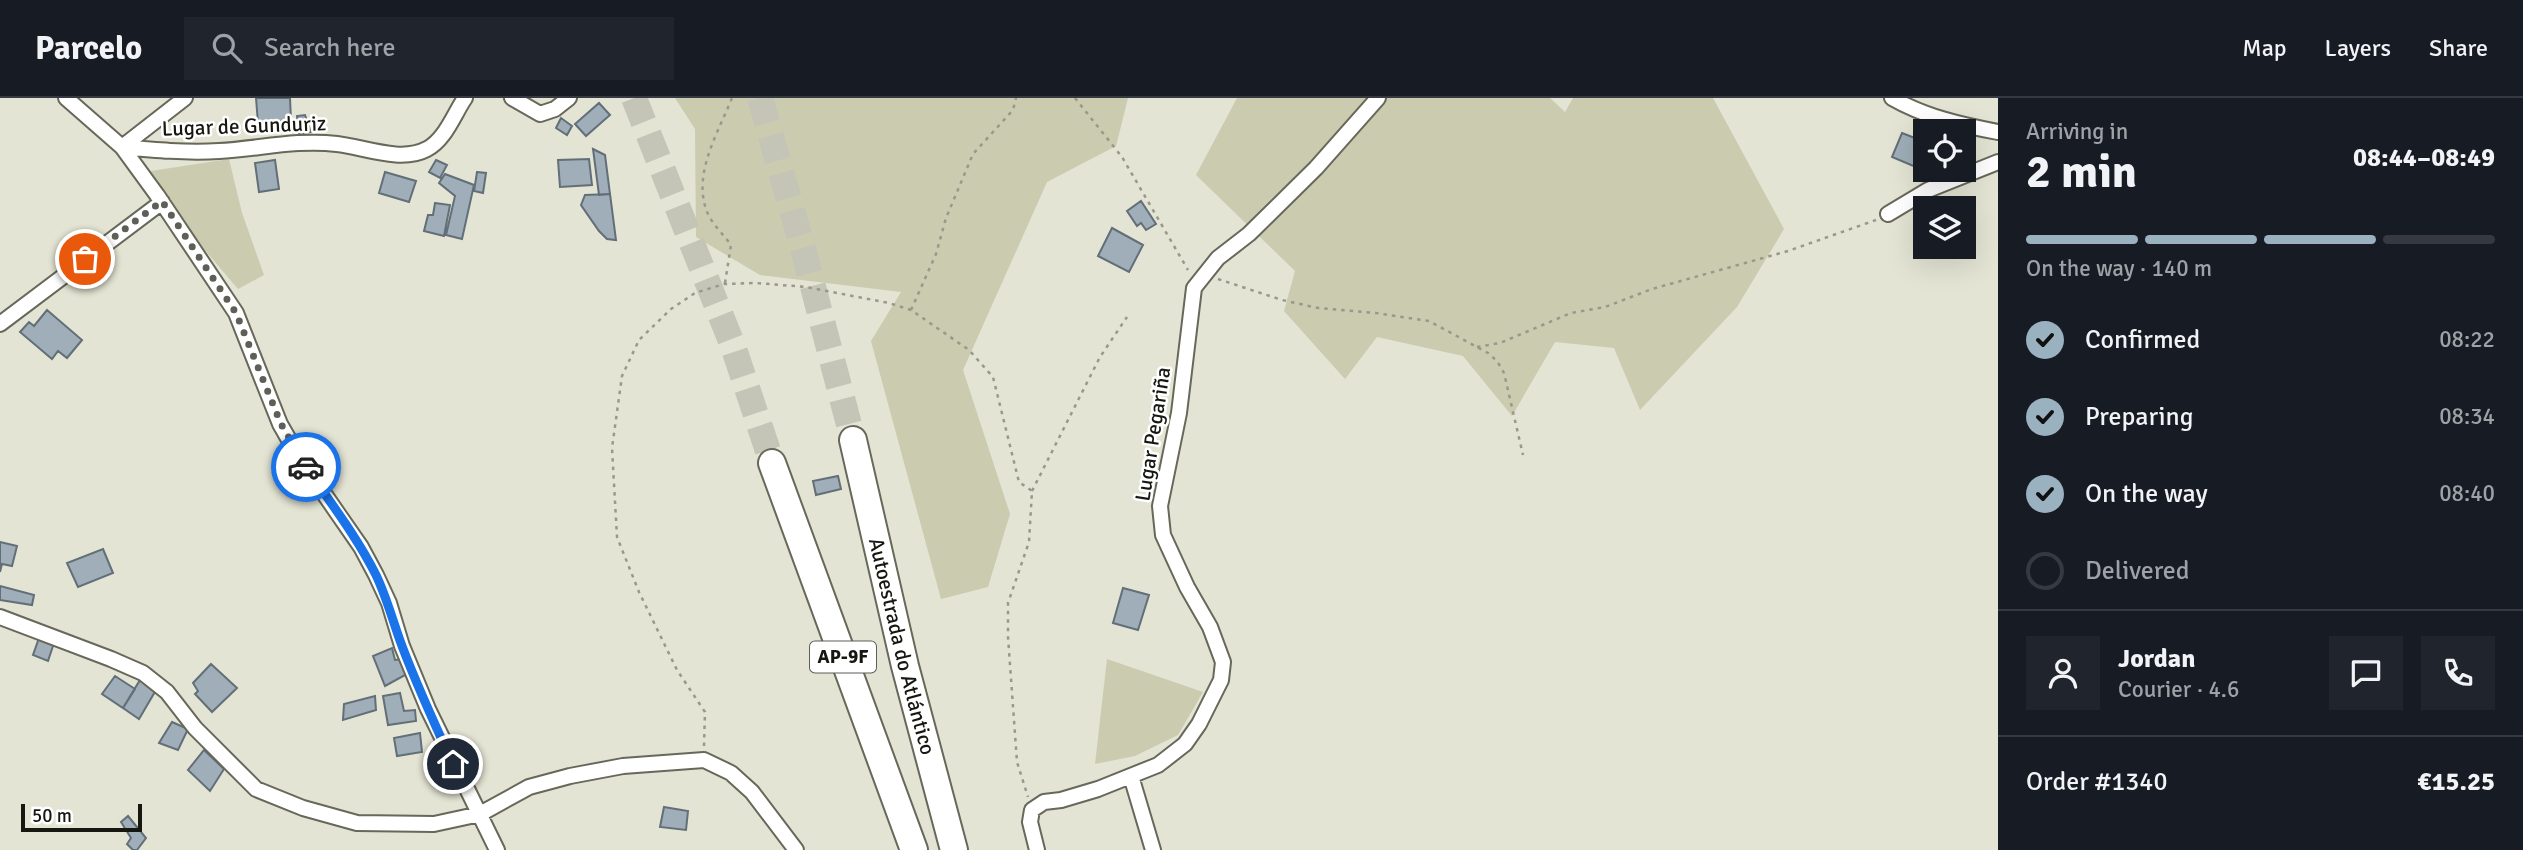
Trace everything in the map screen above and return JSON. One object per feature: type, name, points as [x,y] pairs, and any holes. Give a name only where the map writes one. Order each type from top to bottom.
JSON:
[{"type":"highway","name":"Autoestrada do Atlántico","points":[[853,440],[905,666],[954,850]]},
{"type":"highway","name":"AP-9F","points":[[772,463],[914,850]]},
{"type":"street","points":[[66,98],[122,147],[162,201],[236,313],[281,424],[300,458],[361,547],[376,575],[428,709],[497,850]]},
{"type":"street","points":[[122,147],[185,98]]},
{"type":"street","name":"Lugar de Gunduriz","points":[[122,147],[219,152],[307,142],[413,154],[436,144],[465,98]]},
{"type":"street","points":[[512,98],[540,114],[555,109],[569,98]]},
{"type":"street","points":[[1194,288],[1218,258],[1249,234],[1316,168],[1378,98]]},
{"type":"street","points":[[1892,98],[1961,125],[1998,132]]},
{"type":"street","points":[[1888,214],[1928,190],[1998,162]]},
{"type":"street","points":[[0,324],[162,201]]},
{"type":"street","name":"Lugar Pegariña","points":[[1032,810],[1044,802],[1061,800],[1158,765],[1185,744],[1199,724],[1221,680],[1223,662],[1210,627],[1163,535],[1160,506],[1179,413],[1194,288]]},
{"type":"street","points":[[0,617],[143,673],[167,692],[195,728],[256,789],[303,808],[357,823],[434,824],[480,814],[529,787],[570,776],[623,766],[704,760],[731,773],[752,792],[796,850]]},
{"type":"street","points":[[1131,776],[1153,850]]},
{"type":"street","points":[[1032,810],[1030,822],[1037,850]]},
{"type":"path","points":[[724,284],[731,245],[709,216],[702,195],[704,170],[732,98]]},
{"type":"path","points":[[911,310],[936,254],[946,219],[973,154],[1013,110],[1016,98]]},
{"type":"path","points":[[1075,98],[1122,157],[1192,276],[1194,288]]},
{"type":"path","points":[[1477,347],[1500,343],[1571,313],[1605,307],[1652,289],[1788,251],[1862,226],[1888,214]]},
{"type":"path","points":[[1206,273],[1228,284],[1318,308],[1429,321],[1477,347],[1497,360],[1504,373],[1523,455]]},
{"type":"path","points":[[704,760],[705,712],[677,670],[639,593],[617,537],[612,448],[622,376],[639,340],[671,309],[695,293],[724,284],[756,283],[806,287],[889,303],[911,310],[969,351],[993,377],[1019,482],[1032,491]]},
{"type":"path","points":[[1032,810],[1017,762],[1008,603],[1029,542],[1032,491],[1100,356],[1128,317]]},
{"type":"green space","points":[[675,98],[1128,98],[1116,146],[1047,182],[963,370],[1010,514],[988,587],[941,599],[871,341],[901,292],[760,275],[696,237],[695,129]]},
{"type":"green space","points":[[1237,98],[1550,98],[1565,112],[1573,98],[1713,98],[1784,229],[1737,307],[1640,410],[1614,348],[1555,342],[1512,416],[1463,356],[1377,337],[1345,379],[1284,311],[1295,271],[1196,175]]},
{"type":"green space","points":[[229,159],[242,213],[264,275],[238,289],[198,242],[151,171]]},
{"type":"green space","points":[[1107,659],[1203,692],[1178,735],[1135,756],[1095,764]]},
{"type":"building","points":[[256,98],[290,98],[291,121],[258,123]]},
{"type":"building","points":[[599,103],[610,115],[586,136],[575,124]]},
{"type":"building","points":[[305,115],[311,132],[299,134],[297,116]]},
{"type":"building","points":[[561,118],[572,126],[567,135],[556,128]]},
{"type":"building","points":[[1902,133],[1913,137],[1913,166],[1892,157]]},
{"type":"building","points":[[593,149],[605,155],[610,194],[599,195]]},
{"type":"building","points":[[589,159],[592,185],[560,187],[558,160]]},
{"type":"building","points":[[275,160],[279,189],[259,192],[255,163]]},
{"type":"building","points":[[436,160],[447,165],[440,178],[429,172]]},
{"type":"building","points":[[385,172],[416,181],[409,202],[379,193]]},
{"type":"building","points":[[477,172],[486,173],[483,193],[474,191]]},
{"type":"building","points":[[445,174],[474,185],[462,239],[446,235],[455,196],[439,183]]},
{"type":"building","points":[[610,194],[616,240],[607,239],[599,231],[581,205],[585,195]]},
{"type":"building","points":[[1141,201],[1156,224],[1146,230],[1141,223],[1137,226],[1127,211]]},
{"type":"building","points":[[435,203],[450,205],[444,236],[424,231],[428,215],[433,215]]},
{"type":"building","points":[[1112,228],[1143,245],[1129,272],[1098,256]]},
{"type":"building","points":[[47,310],[82,340],[67,358],[58,351],[52,359],[20,332],[29,322],[34,326]]},
{"type":"building","points":[[838,476],[841,489],[816,495],[813,481]]},
{"type":"building","points":[[0,542],[17,546],[12,566],[2,564],[0,572]]},
{"type":"building","points":[[103,549],[113,573],[78,587],[67,563]]},
{"type":"building","points":[[0,586],[34,595],[32,605],[0,600]]},
{"type":"building","points":[[1123,588],[1149,595],[1138,630],[1113,623]]},
{"type":"building","points":[[39,638],[54,643],[48,661],[33,655]]},
{"type":"building","points":[[392,648],[395,660],[403,659],[407,674],[385,686],[373,656]]},
{"type":"building","points":[[211,664],[237,688],[212,712],[195,694],[198,691],[193,683]]},
{"type":"building","points":[[115,676],[135,689],[123,708],[102,694]]},
{"type":"building","points":[[140,680],[156,690],[139,719],[123,708]]},
{"type":"building","points":[[400,693],[404,711],[415,710],[416,721],[388,725],[383,696]]},
{"type":"building","points":[[375,696],[376,710],[343,720],[344,704]]},
{"type":"building","points":[[172,722],[188,729],[178,750],[159,743]]},
{"type":"building","points":[[420,733],[422,752],[397,756],[394,738]]},
{"type":"building","points":[[204,750],[224,769],[210,791],[188,770]]},
{"type":"building","points":[[664,807],[688,811],[686,830],[660,827]]},
{"type":"building","points":[[128,816],[146,838],[137,850],[127,844],[131,838],[121,822]]},
{"type":"tunnel","points":[[634,98],[733,346],[772,463]]},
{"type":"tunnel","points":[[760,98],[853,440]]},
{"type":"way so far","points":[[85,259],[162,201],[236,313],[281,424],[306,467]]},
{"type":"route","points":[[306,467],[361,547],[376,575],[389,603],[402,646],[453,764]]}]
